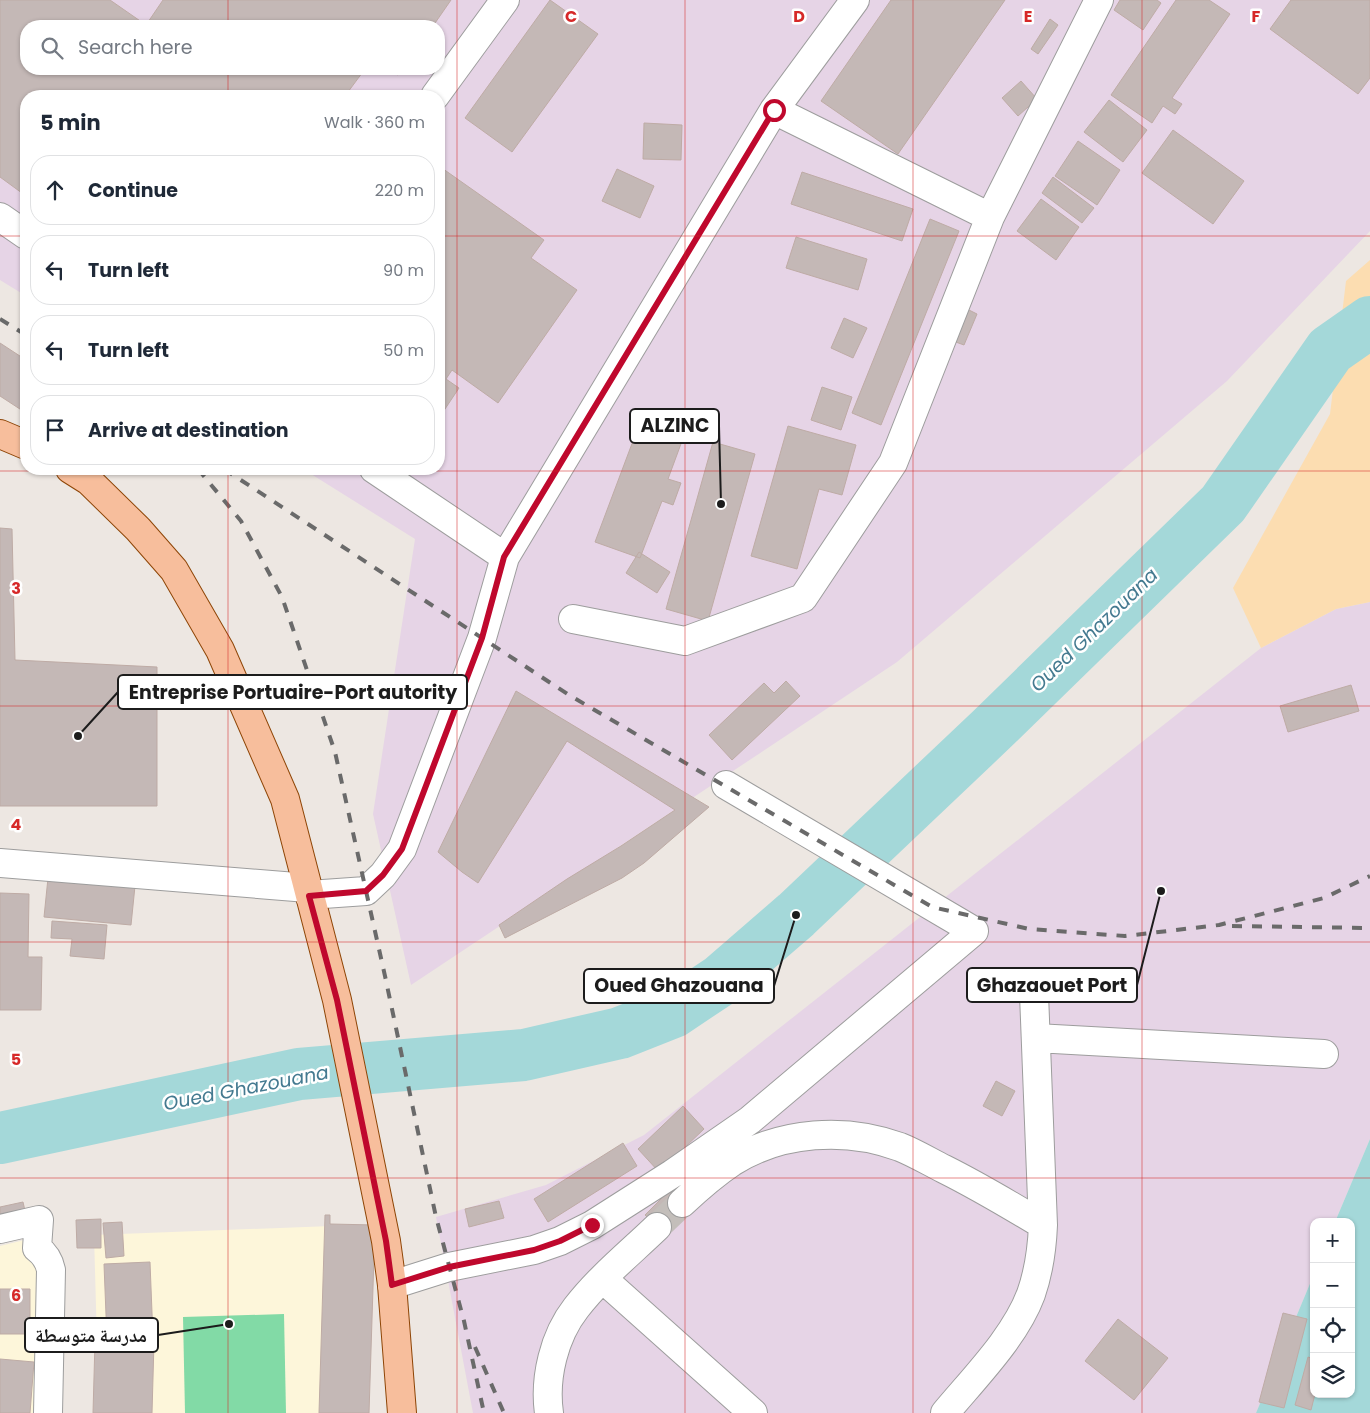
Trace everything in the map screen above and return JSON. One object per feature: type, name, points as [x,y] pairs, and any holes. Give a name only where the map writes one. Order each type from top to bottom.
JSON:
[{"type":"main road","points":[[0,434],[20,442]]},
{"type":"main road","points":[[80,475],[89,481],[138,529],[174,570],[216,642],[285,799],[337,1000],[386,1241],[392,1285],[402,1413]]},
{"type":"street","points":[[439,90],[505,0]]},
{"type":"street","points":[[0,863],[308,892],[366,891],[383,875],[402,849],[482,638],[504,557],[774,110],[855,0]]},
{"type":"street","points":[[573,619],[685,641],[803,598],[894,463],[990,217],[1099,0]]},
{"type":"street","points":[[774,110],[990,217]]},
{"type":"street","points":[[0,217],[20,231]]},
{"type":"street","points":[[383,475],[504,557]]},
{"type":"street","points":[[392,1285],[449,1267],[534,1250],[560,1241],[592,1225],[750,1120],[974,931],[726,785]]},
{"type":"street","points":[[945,1413],[996,1350],[1022,1314],[1038,1273],[1043,1225],[1034,994]]},
{"type":"street","points":[[1036,1038],[1324,1054]]},
{"type":"street","points":[[682,1203],[714,1174],[733,1161],[754,1151],[775,1143],[800,1137],[851,1136],[876,1140],[900,1147],[984,1190],[1043,1225]]},
{"type":"street","points":[[0,1229],[39,1220],[37,1248],[44,1253],[49,1261],[51,1270],[48,1413]]},
{"type":"street","points":[[549,1413],[548,1387],[551,1364],[556,1344],[565,1325],[576,1308],[602,1279],[657,1227]]},
{"type":"street","points":[[602,1279],[753,1413]]},
{"type":"shaded area","points":[[0,0],[1370,0],[1370,231],[1227,381],[897,662],[411,985],[373,814],[415,539],[313,475],[445,475],[445,90],[20,90],[20,292],[0,280]]},
{"type":"shaded area","points":[[1370,602],[1370,1139],[1337,1218],[1310,1218],[1310,1284],[1256,1413],[473,1413],[436,1217],[546,1185],[644,1135],[1261,648],[1336,609]]},
{"type":"shaded area","points":[[357,1225],[364,1413],[99,1413],[94,1235]]},
{"type":"shaded area","points":[[37,1237],[36,1413],[0,1413],[0,1246]]},
{"type":"sand","points":[[1370,260],[1370,602],[1336,609],[1261,648],[1233,588],[1330,414],[1346,281]]},
{"type":"green space","points":[[284,1314],[286,1413],[185,1413],[183,1317]]},
{"type":"water","points":[[1370,1139],[1370,1413],[1256,1413],[1310,1284],[1310,1398],[1355,1398],[1355,1218],[1337,1218]]},
{"type":"building","points":[[0,0],[110,0],[139,20],[20,20],[20,75],[361,75],[349,90],[20,90],[20,192],[0,177]]},
{"type":"building","points":[[163,0],[451,0],[437,20],[149,20]]},
{"type":"building","points":[[550,0],[598,34],[512,152],[465,118]]},
{"type":"building","points":[[891,0],[1005,0],[898,154],[821,101]]},
{"type":"building","points":[[1120,0],[1157,0],[1161,3],[1143,30],[1114,10]]},
{"type":"building","points":[[1176,0],[1209,0],[1230,14],[1172,98],[1182,104],[1175,114],[1163,106],[1152,123],[1111,95]]},
{"type":"building","points":[[1291,0],[1370,0],[1370,78],[1358,94],[1270,29]]},
{"type":"building","points":[[1050,19],[1058,25],[1038,54],[1031,49]]},
{"type":"building","points":[[1021,81],[1037,99],[1018,116],[1002,98]]},
{"type":"building","points":[[1109,100],[1147,130],[1123,162],[1084,132]]},
{"type":"building","points":[[644,123],[682,125],[681,160],[643,159]]},
{"type":"building","points":[[1173,130],[1244,181],[1213,224],[1142,173]]},
{"type":"building","points":[[1078,141],[1120,170],[1097,205],[1055,176]]},
{"type":"building","points":[[617,169],[654,186],[640,218],[602,201]]},
{"type":"building","points":[[445,170],[544,240],[531,258],[577,290],[498,403],[452,370],[446,379],[459,388],[445,409]]},
{"type":"building","points":[[802,172],[913,209],[902,241],[791,204]]},
{"type":"building","points":[[1053,177],[1094,208],[1082,223],[1042,193]]},
{"type":"building","points":[[1041,199],[1079,227],[1056,260],[1017,231]]},
{"type":"building","points":[[930,219],[959,231],[881,425],[852,413]]},
{"type":"building","points":[[796,237],[867,259],[858,290],[786,268]]},
{"type":"building","points":[[967,309],[977,314],[964,345],[953,341]]},
{"type":"building","points":[[844,318],[867,328],[853,358],[831,348]]},
{"type":"building","points":[[0,343],[20,356],[20,409],[0,396]]},
{"type":"building","points":[[822,387],[852,397],[841,430],[811,420]]},
{"type":"building","points":[[639,425],[682,441],[668,479],[681,483],[673,505],[662,501],[640,558],[595,542]]},
{"type":"building","points":[[788,426],[856,445],[842,495],[819,489],[797,569],[751,556]]},
{"type":"building","points":[[713,442],[755,454],[708,621],[666,609]]},
{"type":"building","points":[[0,528],[12,529],[15,660],[157,667],[157,806],[0,806]]},
{"type":"building","points":[[639,552],[670,572],[657,593],[626,573]]},
{"type":"building","points":[[786,681],[800,696],[732,760],[709,735],[764,683],[774,693]]},
{"type":"building","points":[[1351,685],[1359,711],[1288,732],[1280,706]]},
{"type":"building","points":[[516,691],[709,807],[644,863],[622,878],[505,938],[499,925],[675,810],[567,741],[478,883],[462,872],[438,852]]},
{"type":"building","points":[[48,878],[135,886],[131,925],[44,917]]},
{"type":"building","points":[[0,893],[29,894],[28,957],[42,957],[41,1010],[0,1010]]},
{"type":"building","points":[[52,921],[107,925],[104,959],[70,956],[72,939],[51,938]]},
{"type":"building","points":[[996,1081],[1015,1091],[1002,1116],[983,1106]]},
{"type":"building","points":[[683,1106],[704,1129],[659,1172],[638,1149]]},
{"type":"building","points":[[623,1143],[637,1166],[548,1222],[534,1199]]},
{"type":"building","points":[[669,1191],[686,1206],[661,1231],[645,1215]]},
{"type":"building","points":[[499,1201],[504,1218],[469,1227],[465,1209]]},
{"type":"building","points":[[23,1202],[29,1228],[0,1235],[0,1207]]},
{"type":"building","points":[[325,1215],[330,1215],[330,1224],[375,1225],[369,1413],[319,1413]]},
{"type":"building","points":[[101,1219],[101,1248],[77,1248],[76,1220]]},
{"type":"building","points":[[122,1222],[124,1256],[106,1258],[103,1223]]},
{"type":"building","points":[[150,1262],[153,1338],[107,1340],[104,1264]]},
{"type":"building","points":[[0,1289],[30,1289],[30,1334],[0,1334]]},
{"type":"building","points":[[1283,1313],[1307,1319],[1284,1408],[1259,1402]]},
{"type":"building","points":[[1118,1319],[1168,1358],[1134,1400],[1085,1361]]},
{"type":"building","points":[[95,1341],[154,1342],[152,1413],[93,1413]]},
{"type":"building","points":[[1308,1357],[1310,1358],[1310,1398],[1314,1398],[1311,1410],[1295,1405]]},
{"type":"building","points":[[0,1359],[34,1362],[30,1413],[0,1413]]},
{"type":"waterway","name":"Oued Ghazouana","points":[[0,1138],[299,1074],[524,1055],[620,1033],[673,1012],[721,980],[796,915],[991,730],[1223,504],[1330,350],[1370,322]]},
{"type":"tunnel","points":[[657,1227],[682,1203]]},
{"type":"railway","points":[[0,319],[20,331]]},
{"type":"railway","points":[[203,475],[241,521],[282,597],[335,752],[436,1217],[464,1321],[484,1413]]},
{"type":"railway","points":[[233,475],[569,695],[932,907],[1029,929],[1125,936],[1219,925],[1324,898],[1370,876]]},
{"type":"railway","points":[[1232,926],[1370,928]]},
{"type":"railway","points":[[475,1347],[504,1413]]},
{"type":"place","name":"ALZINC","points":[[721,504]]},
{"type":"place","name":"Entreprise Portuaire-Port autority","points":[[78,736]]},
{"type":"place","name":"Ghazaouet Port","points":[[1161,891]]},
{"type":"place","name":"Oued Ghazouana","points":[[796,915]]},
{"type":"place","name":"مدرسة متوسطة","points":[[229,1324]]},
{"type":"route","points":[[592,1225],[560,1241],[534,1250],[449,1267],[392,1285],[386,1241],[337,1000],[309,896],[366,891],[383,875],[402,849],[482,638],[504,557],[774,110]]}]
